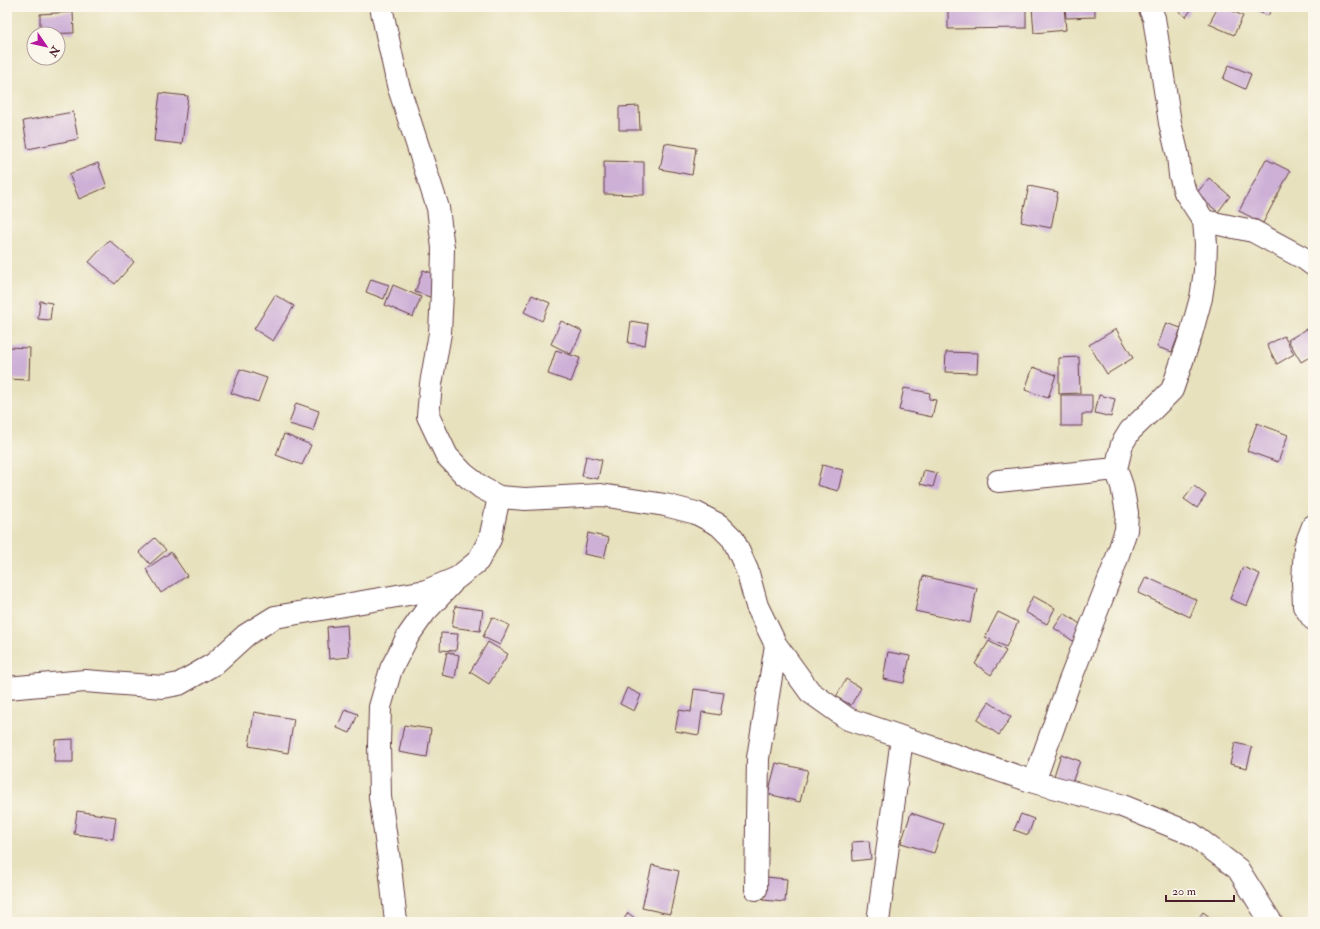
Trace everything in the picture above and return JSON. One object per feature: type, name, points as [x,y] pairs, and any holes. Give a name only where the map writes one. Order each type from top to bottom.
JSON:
[{"type":"street","points":[[381,7],[398,85],[438,208],[443,248],[440,333],[431,384],[428,416],[447,456],[464,474],[482,488],[499,497],[525,499],[601,495],[665,505],[696,513],[719,525],[733,539],[747,570],[757,606],[776,645],[810,692],[848,719],[1034,782],[1120,805],[1192,834],[1238,869],[1271,922]]},
{"type":"street","points":[[1034,782],[1069,683],[1114,567],[1126,530],[1127,513],[1122,486],[1116,469],[1122,444],[1130,431],[1172,390],[1181,366],[1201,298],[1205,272],[1206,244],[1204,222],[1185,192],[1180,175],[1178,156],[1170,123],[1154,18],[1150,7]]},
{"type":"street","points":[[1204,222],[1253,231],[1313,265]]},
{"type":"street","points":[[998,481],[1116,469]]},
{"type":"street","points":[[396,922],[380,797],[380,707],[392,669],[408,636],[426,612],[457,578],[478,561],[490,539],[499,497]]},
{"type":"street","points":[[1313,526],[1305,547],[1303,581],[1304,606],[1313,619]]},
{"type":"street","points":[[7,688],[84,681],[164,687],[179,684],[214,664],[246,635],[275,617],[426,591],[457,578]]},
{"type":"street","points":[[756,889],[758,758],[776,645]]},
{"type":"street","points":[[878,922],[902,738]]},
{"type":"building","points":[[948,7],[1026,7],[1026,28],[948,29]]},
{"type":"building","points":[[1032,7],[1064,7],[1066,30],[1034,33]]},
{"type":"building","points":[[1065,7],[1095,7],[1095,17],[1066,18]]},
{"type":"building","points":[[1173,7],[1193,7],[1186,17]]},
{"type":"building","points":[[1218,7],[1224,7],[1243,16],[1234,35],[1209,24]]},
{"type":"building","points":[[1248,7],[1272,7],[1268,16]]},
{"type":"building","points":[[73,12],[74,33],[66,33],[66,26],[40,26],[40,14]]},
{"type":"building","points":[[1229,65],[1251,74],[1245,89],[1223,79]]},
{"type":"building","points":[[160,93],[188,96],[182,144],[154,141]]},
{"type":"building","points":[[639,106],[640,130],[619,130],[619,107]]},
{"type":"building","points":[[73,112],[78,139],[28,149],[23,121]]},
{"type":"building","points":[[665,143],[696,148],[692,175],[660,169]]},
{"type":"building","points":[[1266,159],[1290,171],[1263,223],[1239,211]]},
{"type":"building","points":[[604,161],[644,162],[644,195],[604,194]]},
{"type":"building","points":[[98,163],[107,187],[79,199],[69,174]]},
{"type":"building","points":[[1209,178],[1230,196],[1218,212],[1196,194]]},
{"type":"building","points":[[1029,186],[1058,192],[1051,228],[1021,222]]},
{"type":"building","points":[[109,240],[134,262],[115,284],[89,262]]},
{"type":"building","points":[[423,270],[441,276],[433,298],[415,292]]},
{"type":"building","points":[[371,279],[389,285],[384,299],[366,292]]},
{"type":"building","points":[[393,285],[421,297],[413,317],[385,305]]},
{"type":"building","points":[[275,295],[294,306],[273,341],[254,329]]},
{"type":"building","points":[[532,295],[550,303],[542,321],[524,312]]},
{"type":"building","points":[[40,301],[52,303],[50,320],[38,319]]},
{"type":"building","points":[[561,321],[582,331],[571,354],[551,344]]},
{"type":"building","points":[[631,321],[648,324],[645,345],[628,343]]},
{"type":"building","points":[[1166,323],[1181,328],[1172,352],[1157,347]]},
{"type":"building","points":[[1312,326],[1313,355],[1301,362],[1288,340]]},
{"type":"building","points":[[1116,329],[1133,358],[1107,374],[1089,345]]},
{"type":"building","points":[[1284,336],[1294,354],[1277,364],[1267,345]]},
{"type":"building","points":[[7,347],[30,348],[29,380],[7,379]]},
{"type":"building","points":[[556,350],[580,358],[571,382],[548,374]]},
{"type":"building","points":[[946,352],[978,353],[977,373],[945,372]]},
{"type":"building","points":[[1079,357],[1080,393],[1059,394],[1059,358]]},
{"type":"building","points":[[1033,367],[1056,375],[1048,398],[1025,390]]},
{"type":"building","points":[[240,369],[267,378],[258,402],[231,393]]},
{"type":"building","points":[[904,388],[930,393],[929,399],[936,400],[932,417],[899,410]]},
{"type":"building","points":[[1061,395],[1092,395],[1092,414],[1082,414],[1082,426],[1061,426]]},
{"type":"building","points":[[1099,395],[1115,399],[1111,417],[1095,413]]},
{"type":"building","points":[[296,403],[319,411],[313,431],[289,424]]},
{"type":"building","points":[[1257,423],[1288,435],[1278,462],[1247,451]]},
{"type":"building","points":[[284,434],[311,445],[302,465],[276,455]]},
{"type":"building","points":[[586,456],[602,460],[598,479],[582,476]]},
{"type":"building","points":[[822,465],[843,470],[838,491],[817,485]]},
{"type":"building","points":[[924,470],[937,473],[933,487],[920,484]]},
{"type":"building","points":[[1194,486],[1206,495],[1197,508],[1184,499]]},
{"type":"building","points":[[588,533],[609,538],[604,558],[584,554]]},
{"type":"building","points":[[155,538],[166,550],[150,564],[139,552]]},
{"type":"building","points":[[171,552],[187,576],[161,593],[146,569]]},
{"type":"building","points":[[1243,567],[1260,574],[1247,606],[1230,599]]},
{"type":"building","points":[[923,576],[977,588],[970,623],[915,611]]},
{"type":"building","points":[[1146,577],[1197,600],[1190,617],[1138,593]]},
{"type":"building","points":[[1033,596],[1055,608],[1047,624],[1025,612]]},
{"type":"building","points":[[455,606],[483,610],[480,631],[452,627]]},
{"type":"building","points":[[998,612],[1018,622],[1006,647],[985,637]]},
{"type":"building","points":[[1064,613],[1083,626],[1073,641],[1054,628]]},
{"type":"building","points":[[492,617],[509,625],[500,645],[483,637]]},
{"type":"building","points":[[347,625],[349,657],[329,659],[327,627]]},
{"type":"building","points":[[441,633],[458,634],[456,651],[440,650]]},
{"type":"building","points":[[989,641],[1006,651],[991,675],[975,664]]},
{"type":"building","points":[[488,642],[508,654],[489,684],[470,672]]},
{"type":"building","points":[[447,652],[459,655],[455,678],[442,675]]},
{"type":"building","points":[[888,652],[910,656],[904,683],[883,679]]},
{"type":"building","points":[[846,679],[861,688],[851,705],[836,697]]},
{"type":"building","points":[[627,688],[641,695],[634,711],[620,704]]},
{"type":"building","points":[[694,689],[724,693],[720,715],[702,712],[699,735],[675,731],[679,710],[691,712]]},
{"type":"building","points":[[989,702],[1011,717],[999,735],[977,720]]},
{"type":"building","points":[[345,709],[358,714],[350,733],[337,728]]},
{"type":"building","points":[[254,712],[294,719],[288,753],[249,746]]},
{"type":"building","points":[[404,725],[431,729],[427,757],[399,752]]},
{"type":"building","points":[[73,739],[73,762],[54,762],[55,740]]},
{"type":"building","points":[[1235,743],[1252,747],[1247,768],[1230,764]]},
{"type":"building","points":[[1061,754],[1080,761],[1071,785],[1053,779]]},
{"type":"building","points":[[776,763],[808,770],[800,802],[768,794]]},
{"type":"building","points":[[77,811],[116,817],[113,839],[74,834]]},
{"type":"building","points":[[911,813],[944,824],[934,853],[901,843]]},
{"type":"building","points":[[1021,814],[1034,819],[1028,835],[1014,830]]},
{"type":"building","points":[[869,841],[871,859],[853,861],[852,842]]},
{"type":"building","points":[[652,865],[679,871],[670,914],[642,908]]},
{"type":"building","points":[[766,877],[787,879],[785,902],[763,900]]},
{"type":"building","points":[[1203,912],[1215,921],[1196,922]]},
{"type":"building","points":[[628,913],[640,922],[622,922]]}]
